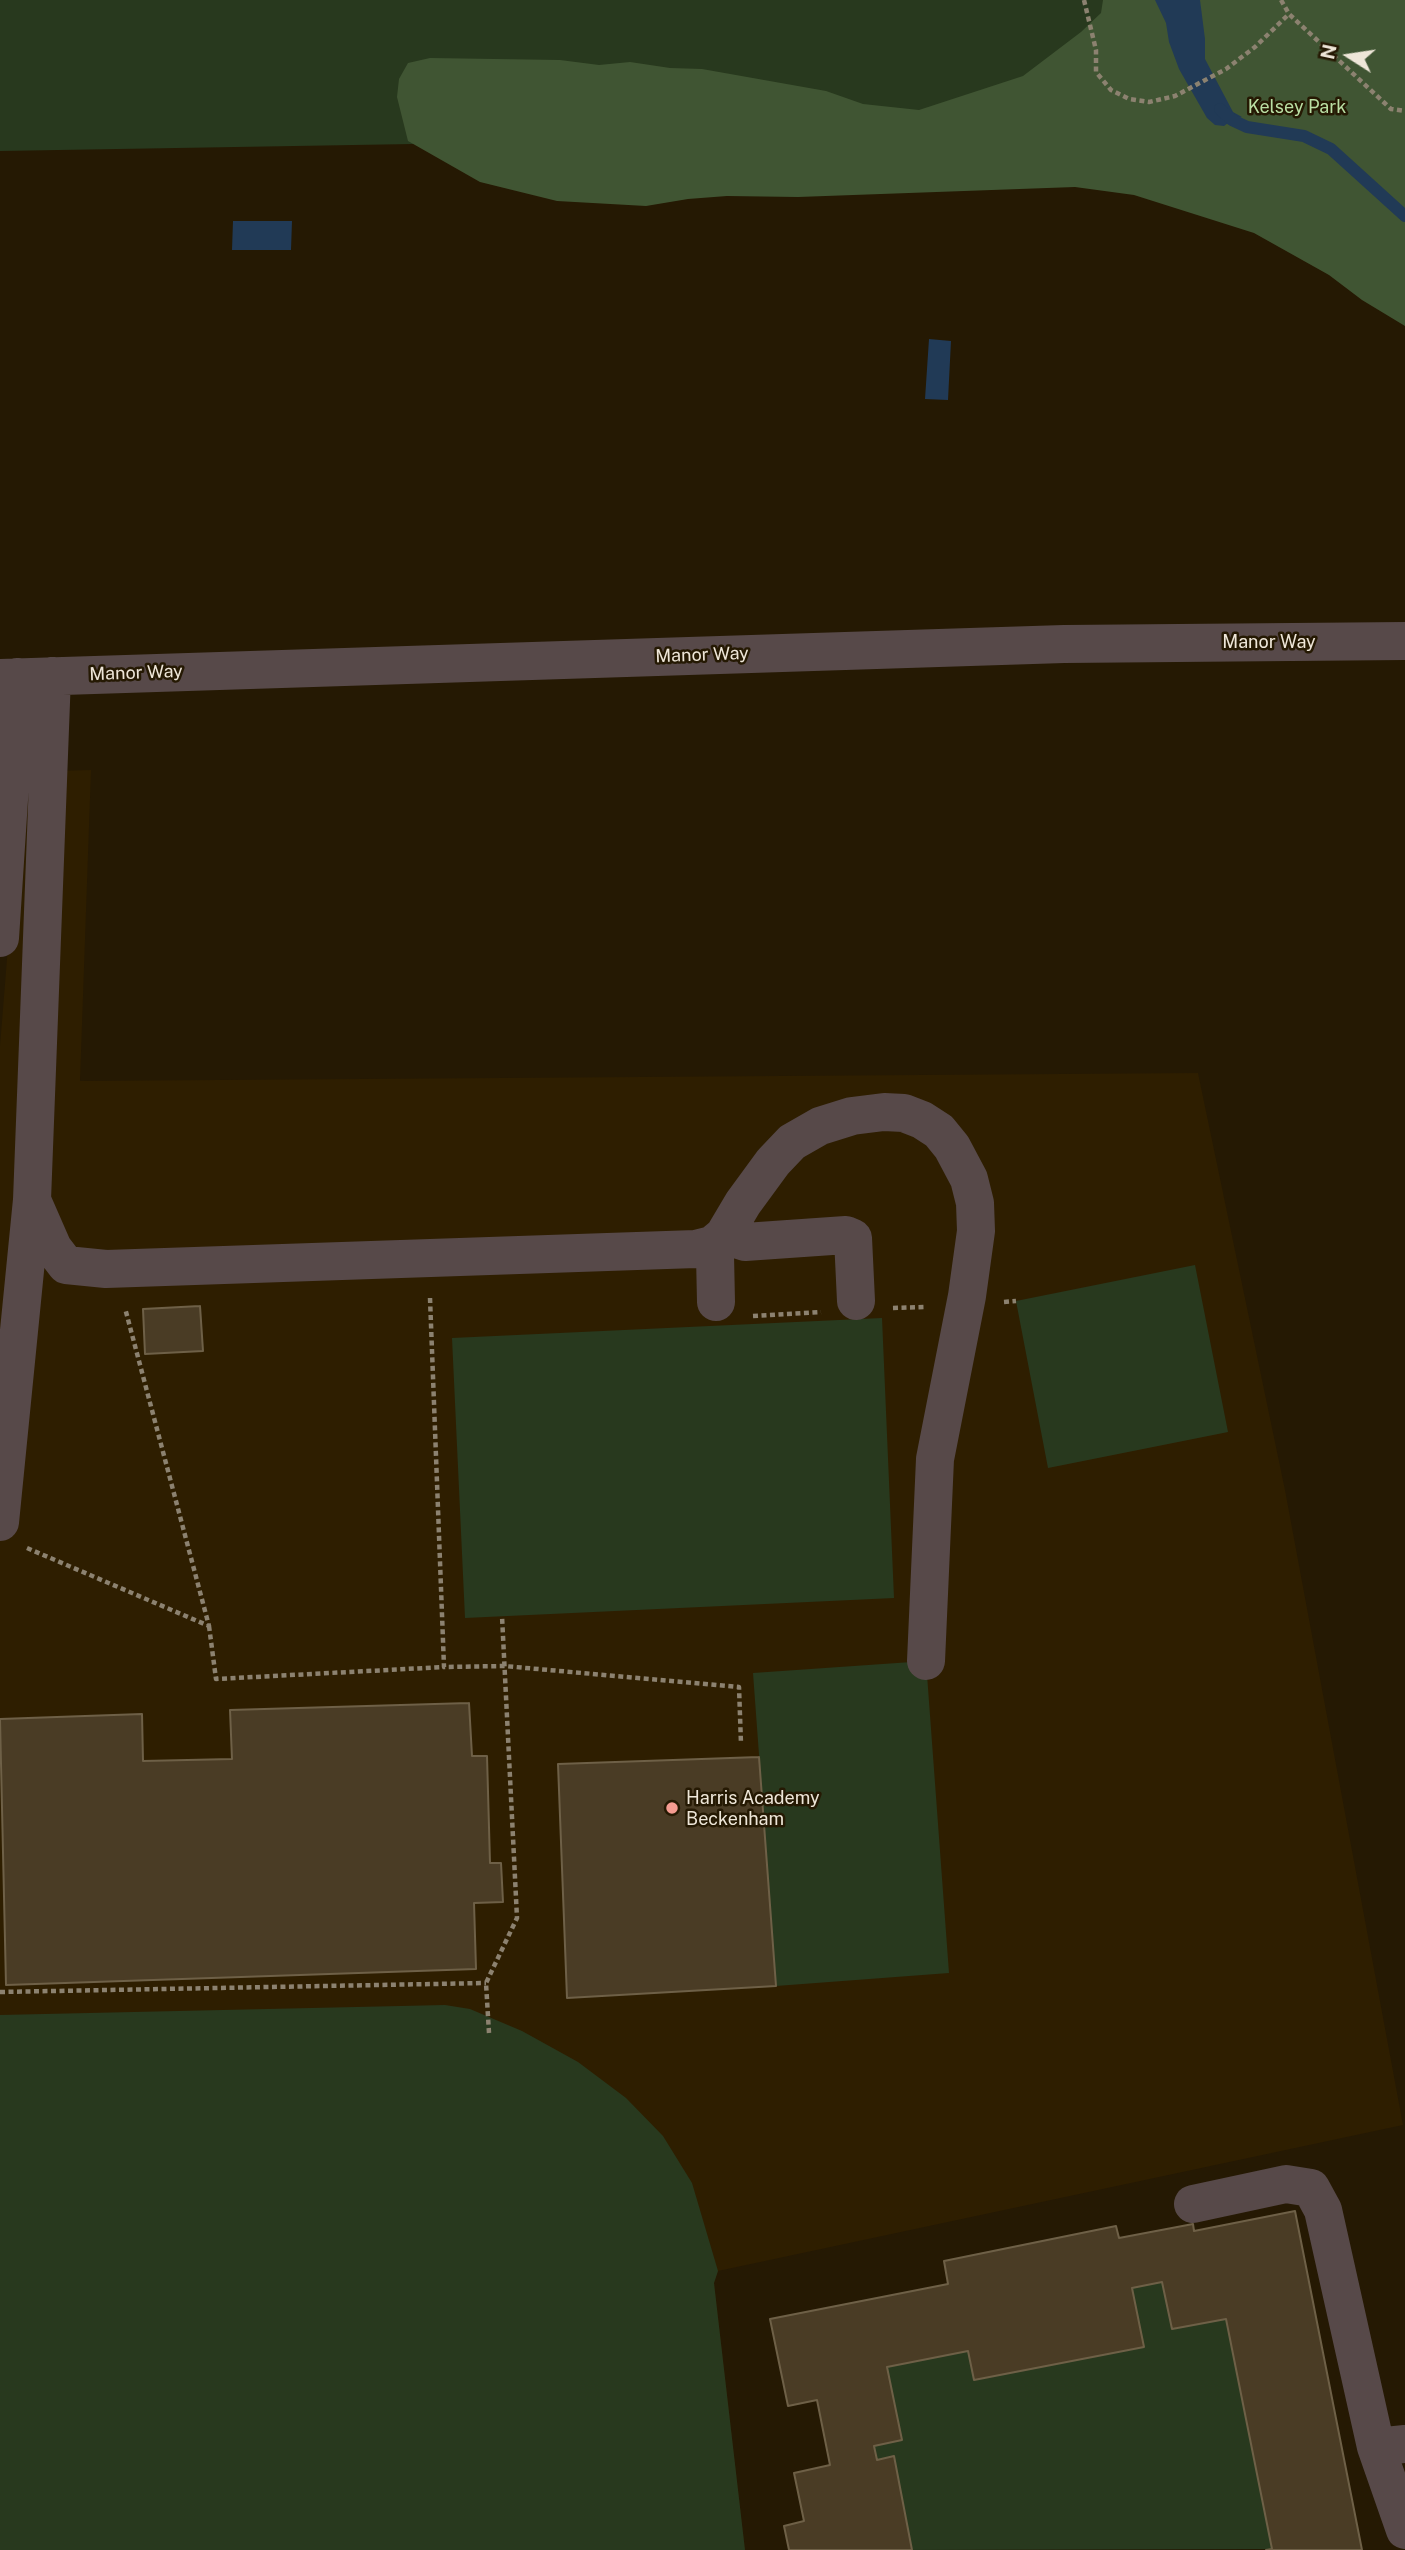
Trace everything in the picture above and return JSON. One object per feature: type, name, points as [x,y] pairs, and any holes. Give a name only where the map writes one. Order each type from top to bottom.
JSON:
[{"type":"street","name":"Manor Way","points":[[23,677],[1063,644],[1405,641]]},
{"type":"street","points":[[0,938],[23,677]]},
{"type":"street","points":[[12,1534],[32,1200],[23,677]]},
{"type":"street","points":[[716,1302],[715,1255],[718,1240],[773,1162],[792,1142],[820,1126],[852,1116],[884,1112],[904,1114],[922,1120],[939,1131],[952,1147],[969,1179],[975,1203],[976,1231],[967,1296],[935,1459],[926,1661]]},
{"type":"street","points":[[32,1200],[53,1248],[66,1265],[115,1268],[696,1249],[718,1240],[745,1242],[846,1235],[853,1238],[856,1301]]},
{"type":"street","points":[[1193,2204],[1286,2184],[1311,2188],[1323,2210],[1391,2445],[1405,2530]]},
{"type":"path","points":[[1084,0],[1092,27],[1096,72],[1111,90],[1129,99],[1149,102],[1175,96],[1226,69],[1255,47],[1289,14]]},
{"type":"path","points":[[1281,0],[1289,14],[1391,109],[1405,111]]},
{"type":"path","points":[[429,1258],[444,1667]]},
{"type":"path","points":[[115,1268],[209,1626],[216,1679],[504,1666],[739,1687],[741,1744]]},
{"type":"path","points":[[12,1534],[209,1626]]},
{"type":"path","points":[[489,2032],[486,1983],[517,1918],[502,1616]]},
{"type":"path","points":[[0,1992],[486,1983]]},
{"type":"shaded area","name":"Harris Academy Beckenham","points":[[91,770],[80,1081],[1198,1073],[1285,1490],[1403,2125],[718,2271],[714,2283],[745,2550],[0,2550],[0,1046],[22,772]]},
{"type":"green space","name":"Kelsey Park","points":[[0,0],[1405,0],[1160,155],[472,143],[0,151]]},
{"type":"green space","points":[[1103,0],[1405,0],[1405,326],[1362,300],[1329,275],[1254,233],[1134,195],[1075,187],[798,197],[727,196],[646,206],[557,201],[480,182],[408,141],[397,97],[399,79],[408,63],[430,58],[560,60],[599,65],[630,62],[670,68],[702,69],[826,91],[863,104],[919,110],[1023,76],[1081,32],[1101,13]]},
{"type":"green space","points":[[1195,1265],[1228,1432],[1048,1468],[1016,1301]]},
{"type":"green space","points":[[882,1318],[894,1598],[465,1618],[452,1338]]},
{"type":"green space","points":[[926,1661],[949,1973],[776,1986],[753,1673]]},
{"type":"green space","points":[[445,2005],[470,2009],[522,2031],[578,2062],[626,2098],[663,2136],[692,2183],[718,2271],[714,2283],[745,2550],[0,2550],[0,2015]]},
{"type":"green space","points":[[1162,2282],[1172,2329],[1226,2319],[1272,2549],[912,2550],[894,2457],[877,2460],[874,2446],[902,2440],[887,2367],[968,2351],[975,2380],[1143,2347],[1132,2288]]},
{"type":"water","points":[[1155,0],[1200,0],[1205,59],[1233,112],[1242,117],[1224,126],[1215,125],[1207,118],[1179,69],[1169,42],[1166,23]]},
{"type":"water","points":[[233,221],[292,221],[291,250],[232,250]]},
{"type":"water","points":[[929,339],[951,341],[948,400],[925,399]]},
{"type":"building","points":[[200,1306],[203,1351],[145,1354],[143,1309]]},
{"type":"building","points":[[469,1703],[472,1756],[487,1756],[490,1863],[501,1863],[503,1902],[474,1903],[476,1969],[6,1985],[0,1719],[142,1714],[143,1761],[232,1759],[230,1710]]},
{"type":"building","points":[[759,1757],[776,1986],[567,1998],[558,1764]]},
{"type":"building","points":[[1295,2211],[1362,2550],[1266,2550],[1272,2549],[1226,2319],[1172,2329],[1162,2282],[1132,2288],[1144,2347],[974,2380],[968,2351],[887,2367],[902,2440],[874,2446],[877,2460],[894,2456],[912,2550],[789,2550],[784,2526],[804,2521],[794,2473],[830,2465],[817,2400],[788,2406],[770,2319],[948,2284],[944,2261],[1116,2226],[1119,2238],[1193,2224],[1194,2231]]},
{"type":"waterway","points":[[1220,109],[1232,120],[1247,127],[1304,136],[1331,149],[1405,216]]},
{"type":"place","name":"Harris Academy Beckenham","points":[[672,1808]]}]
